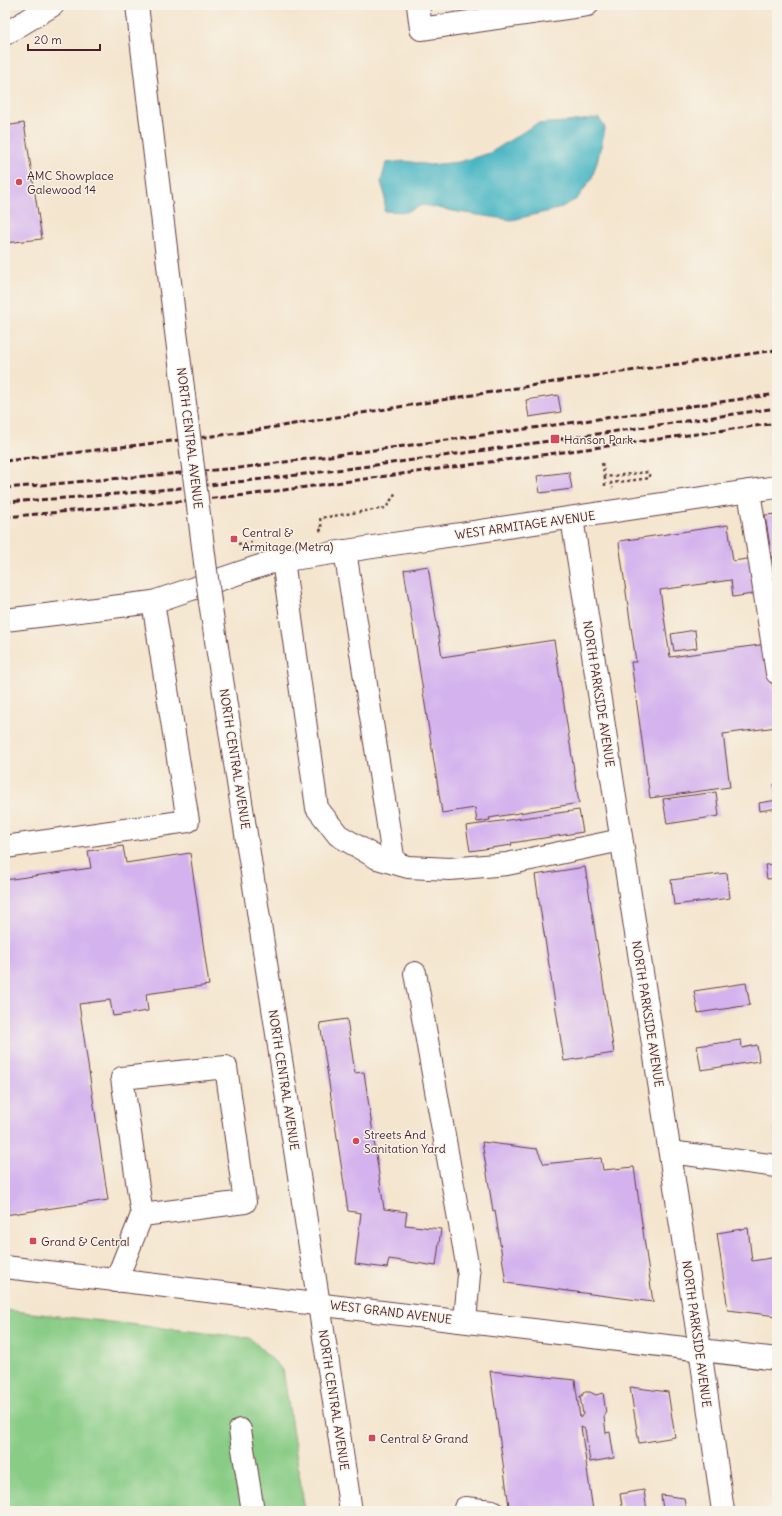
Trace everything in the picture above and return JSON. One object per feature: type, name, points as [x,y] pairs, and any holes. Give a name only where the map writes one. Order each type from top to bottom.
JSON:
[{"type":"street","points":[[5,34],[53,5]]},
{"type":"street","name":"NORTH CENTRAL AVENUE","points":[[137,5],[210,602],[351,1511]]},
{"type":"street","points":[[418,5],[421,28],[586,5]]},
{"type":"street","name":"WEST ARMITAGE AVENUE","points":[[5,620],[153,602],[277,561],[777,487]]},
{"type":"street","points":[[749,491],[777,673]]},
{"type":"street","name":"NORTH PARKSIDE AVENUE","points":[[572,518],[700,1349],[723,1511]]},
{"type":"street","points":[[345,551],[394,863]]},
{"type":"street","points":[[277,561],[317,808],[338,835],[377,858],[408,868],[450,869],[507,864],[622,840]]},
{"type":"street","points":[[5,847],[188,821],[153,602]]},
{"type":"street","points":[[416,974],[468,1275],[465,1320]]},
{"type":"street","points":[[116,1281],[142,1215],[122,1078],[226,1067],[245,1202],[142,1215]]},
{"type":"street","points":[[670,1152],[777,1166]]},
{"type":"street","name":"WEST GRAND AVENUE","points":[[5,1267],[116,1281],[465,1320],[777,1359]]},
{"type":"street","points":[[240,1430],[253,1511]]},
{"type":"street","points":[[465,1508],[492,1511]]},
{"type":"path","points":[[602,463],[606,492]]},
{"type":"path","points":[[605,477],[648,472],[650,478],[611,482],[613,491]]},
{"type":"path","points":[[322,530],[320,518],[386,508],[396,492]]},
{"type":"path","points":[[238,544],[253,542]]},
{"type":"green space","points":[[5,1310],[250,1338],[283,1370],[305,1511],[5,1511]]},
{"type":"water","points":[[599,118],[605,128],[592,178],[577,199],[558,209],[512,220],[423,205],[406,212],[384,211],[385,195],[381,182],[386,163],[405,161],[430,165],[459,162],[490,153],[536,124]]},
{"type":"building","name":"AMC Showplace Galewood 14","points":[[24,123],[42,239],[5,243],[5,126]]},
{"type":"building","points":[[558,395],[561,412],[529,417],[526,400]]},
{"type":"building","points":[[569,472],[572,489],[540,493],[537,476]]},
{"type":"building","points":[[777,514],[777,559],[772,559],[765,515]]},
{"type":"building","points":[[728,525],[733,561],[754,558],[759,593],[733,597],[731,580],[660,590],[670,657],[767,644],[777,714],[777,727],[723,734],[730,787],[650,798],[631,662],[636,662],[619,543],[620,541]]},
{"type":"building","points":[[428,566],[442,657],[554,640],[579,803],[489,818],[490,820],[477,822],[475,808],[442,813],[404,570]]},
{"type":"building","points":[[695,630],[697,648],[674,651],[671,634]]},
{"type":"building","points":[[774,784],[777,784],[777,799],[776,799]]},
{"type":"building","points":[[716,792],[719,816],[667,824],[663,799]]},
{"type":"building","points":[[777,800],[777,808],[760,811],[759,803]]},
{"type":"building","points":[[579,810],[583,832],[470,851],[466,826]]},
{"type":"building","points":[[123,846],[126,863],[190,853],[209,985],[146,994],[148,1011],[113,1016],[110,1000],[79,1004],[108,1200],[5,1215],[5,880],[91,868],[88,851]]},
{"type":"building","points":[[777,864],[777,878],[767,879],[765,865]]},
{"type":"building","points":[[585,867],[614,1053],[564,1061],[535,875]]},
{"type":"building","points":[[727,873],[730,898],[674,905],[671,880]]},
{"type":"building","points":[[746,983],[750,1005],[698,1013],[694,991]]},
{"type":"building","name":"Streets And Sanitation Yard","points":[[347,1019],[355,1073],[364,1072],[384,1209],[407,1212],[405,1225],[441,1229],[436,1266],[389,1259],[387,1268],[355,1264],[361,1213],[348,1211],[320,1023]]},
{"type":"building","points":[[741,1040],[742,1048],[757,1045],[759,1061],[701,1070],[697,1046]]},
{"type":"building","points":[[774,1128],[777,1128],[777,1142],[776,1142]]},
{"type":"building","points":[[482,1142],[537,1149],[544,1164],[601,1158],[603,1170],[634,1167],[653,1302],[506,1283],[495,1210],[493,1211]]},
{"type":"building","points":[[748,1228],[752,1261],[777,1257],[777,1316],[728,1310],[717,1233]]},
{"type":"building","points":[[490,1371],[575,1380],[580,1418],[583,1414],[580,1396],[582,1396],[584,1392],[590,1392],[596,1395],[603,1393],[606,1413],[604,1417],[606,1433],[610,1432],[614,1458],[590,1462],[585,1429],[581,1427],[593,1511],[509,1506]]},
{"type":"building","points":[[630,1387],[668,1392],[675,1437],[639,1443]]},
{"type":"building","points":[[644,1490],[647,1511],[623,1511],[620,1494]]},
{"type":"building","points":[[661,1495],[684,1498],[686,1511],[663,1510]]},
{"type":"railway","points":[[5,461],[238,433],[566,380],[777,350]]},
{"type":"railway","points":[[5,488],[239,468],[777,394]]},
{"type":"railway","points":[[5,502],[102,495],[296,475],[489,450],[777,408]]},
{"type":"railway","points":[[5,517],[247,495],[777,423]]},
{"type":"place","name":"AMC Showplace Galewood 14","points":[[19,182]]},
{"type":"place","name":"Hanson Park","points":[[555,439]]},
{"type":"place","name":"Central & Armitage (Metra)","points":[[234,539]]},
{"type":"place","name":"Streets And Sanitation Yard","points":[[356,1141]]},
{"type":"place","name":"Grand & Central","points":[[33,1241]]},
{"type":"place","name":"Central & Grand","points":[[372,1438]]}]
